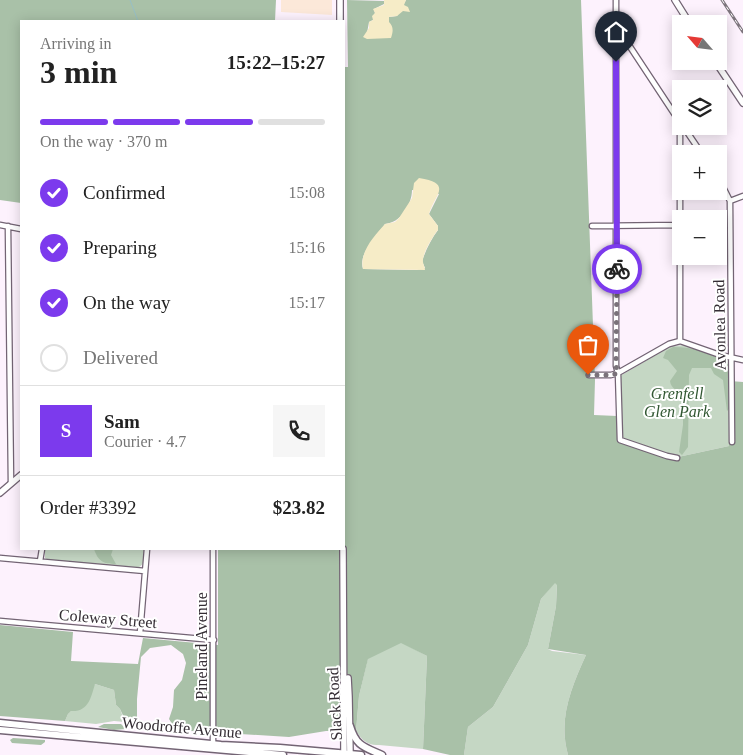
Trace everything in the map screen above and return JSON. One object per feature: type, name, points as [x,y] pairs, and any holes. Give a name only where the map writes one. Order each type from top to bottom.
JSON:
[{"type":"main road","name":"Woodroffe Avenue","points":[[0,724],[213,744],[361,755]]},
{"type":"main road","points":[[350,726],[355,739],[360,745],[382,755]]},
{"type":"main road","name":"Woodroffe Avenue","points":[[0,730],[283,755]]},
{"type":"street","points":[[340,0],[340,20]]},
{"type":"street","points":[[616,0],[616,366],[618,373],[620,440],[676,458]]},
{"type":"street","points":[[675,0],[684,15]]},
{"type":"street","points":[[616,26],[672,110]]},
{"type":"street","points":[[721,70],[743,103]]},
{"type":"street","points":[[680,210],[681,135]]},
{"type":"street","name":"Avonlea Road","points":[[727,195],[730,201],[732,442]]},
{"type":"street","points":[[730,201],[743,196]]},
{"type":"street","points":[[0,225],[20,229]]},
{"type":"street","points":[[8,226],[11,482]]},
{"type":"street","points":[[592,226],[672,226]]},
{"type":"street","points":[[680,265],[680,341]]},
{"type":"street","points":[[588,375],[611,375],[618,373],[669,344],[680,341],[743,360]]},
{"type":"street","points":[[0,493],[20,476]]},
{"type":"street","points":[[40,562],[42,550]]},
{"type":"street","points":[[140,633],[147,550]]},
{"type":"street","name":"Pineland Avenue","points":[[212,550],[214,640],[213,744]]},
{"type":"street","name":"Slack Road","points":[[343,550],[347,754]]},
{"type":"street","points":[[0,558],[144,571]]},
{"type":"street","name":"Coleway Street","points":[[0,621],[214,640]]},
{"type":"street","name":"Slack Road","points":[[344,652],[350,726],[347,754]]},
{"type":"shaded area","points":[[281,0],[332,0],[332,15],[281,12]]},
{"type":"green space","points":[[0,0],[276,0],[275,20],[20,20],[20,203],[0,200]]},
{"type":"green space","points":[[347,0],[385,1],[384,4],[374,9],[373,20],[369,22],[367,33],[389,23],[389,17],[397,16],[406,0],[581,0],[595,380],[594,415],[617,416],[622,438],[678,457],[729,446],[730,381],[743,382],[743,755],[568,755],[564,729],[565,716],[575,679],[586,655],[548,649],[556,606],[557,585],[555,583],[541,599],[528,645],[493,707],[468,727],[464,755],[450,755],[423,749],[427,656],[401,643],[368,659],[359,696],[356,731],[326,731],[289,737],[176,730],[169,719],[173,707],[174,690],[182,680],[186,663],[183,654],[171,645],[150,648],[141,657],[137,699],[137,725],[134,727],[128,726],[116,705],[114,690],[95,684],[88,703],[82,709],[71,711],[65,721],[0,716],[0,625],[73,632],[71,661],[138,664],[143,638],[218,645],[218,550],[345,550],[345,67],[348,67]],"holes":[[[412,190],[439,194],[429,214],[438,226],[438,230],[422,261],[425,268],[417,270],[363,269],[363,257],[369,245],[385,224],[396,220],[404,212],[410,202]]]},
{"type":"green space","name":"Grenfell Glen Park","points":[[686,345],[730,359],[729,446],[678,457],[622,438],[620,376],[671,346]]},
{"type":"green space","points":[[673,347],[702,351],[728,362],[729,409],[727,411],[723,380],[714,374],[711,368],[692,368],[689,375],[688,447],[682,455],[679,452],[683,425],[683,393],[672,386],[670,381],[677,371],[668,360],[663,358],[666,351]]},
{"type":"green space","points":[[45,550],[145,550],[143,563],[136,568],[48,560],[45,558]]},
{"type":"green space","points":[[94,550],[113,550],[111,555],[116,564],[102,561]]},
{"type":"green space","points":[[555,582],[557,584],[556,606],[548,649],[586,655],[575,679],[565,716],[565,742],[568,755],[464,755],[468,727],[493,707],[528,645],[541,599]]},
{"type":"green space","points":[[401,642],[427,656],[423,749],[368,743],[356,731],[359,696],[368,658]]},
{"type":"green space","points":[[95,684],[114,690],[116,705],[120,709],[125,722],[114,721],[96,724],[65,721],[68,714]]},
{"type":"green space","points":[[104,724],[121,724],[126,729],[114,730],[98,727]]},
{"type":"green space","points":[[13,738],[45,740],[45,742],[41,745],[12,743],[10,740]]},
{"type":"sand","points":[[384,0],[406,0],[404,5],[408,7],[410,12],[403,11],[397,16],[389,17],[393,30],[391,38],[367,39],[363,37],[369,28],[369,22],[373,20],[372,16],[375,13],[373,9],[384,5]]},
{"type":"sand","points":[[419,178],[430,180],[439,187],[429,214],[438,226],[438,230],[424,254],[425,270],[363,269],[363,256],[369,244],[385,224],[395,222],[399,218],[412,198],[414,183]]},
{"type":"waterway","points":[[130,0],[138,20]]},
{"type":"railway","points":[[722,0],[743,32]]},
{"type":"way so far","points":[[588,375],[611,375],[618,373],[616,366],[617,269]]},
{"type":"route","points":[[616,62],[617,269]]}]
